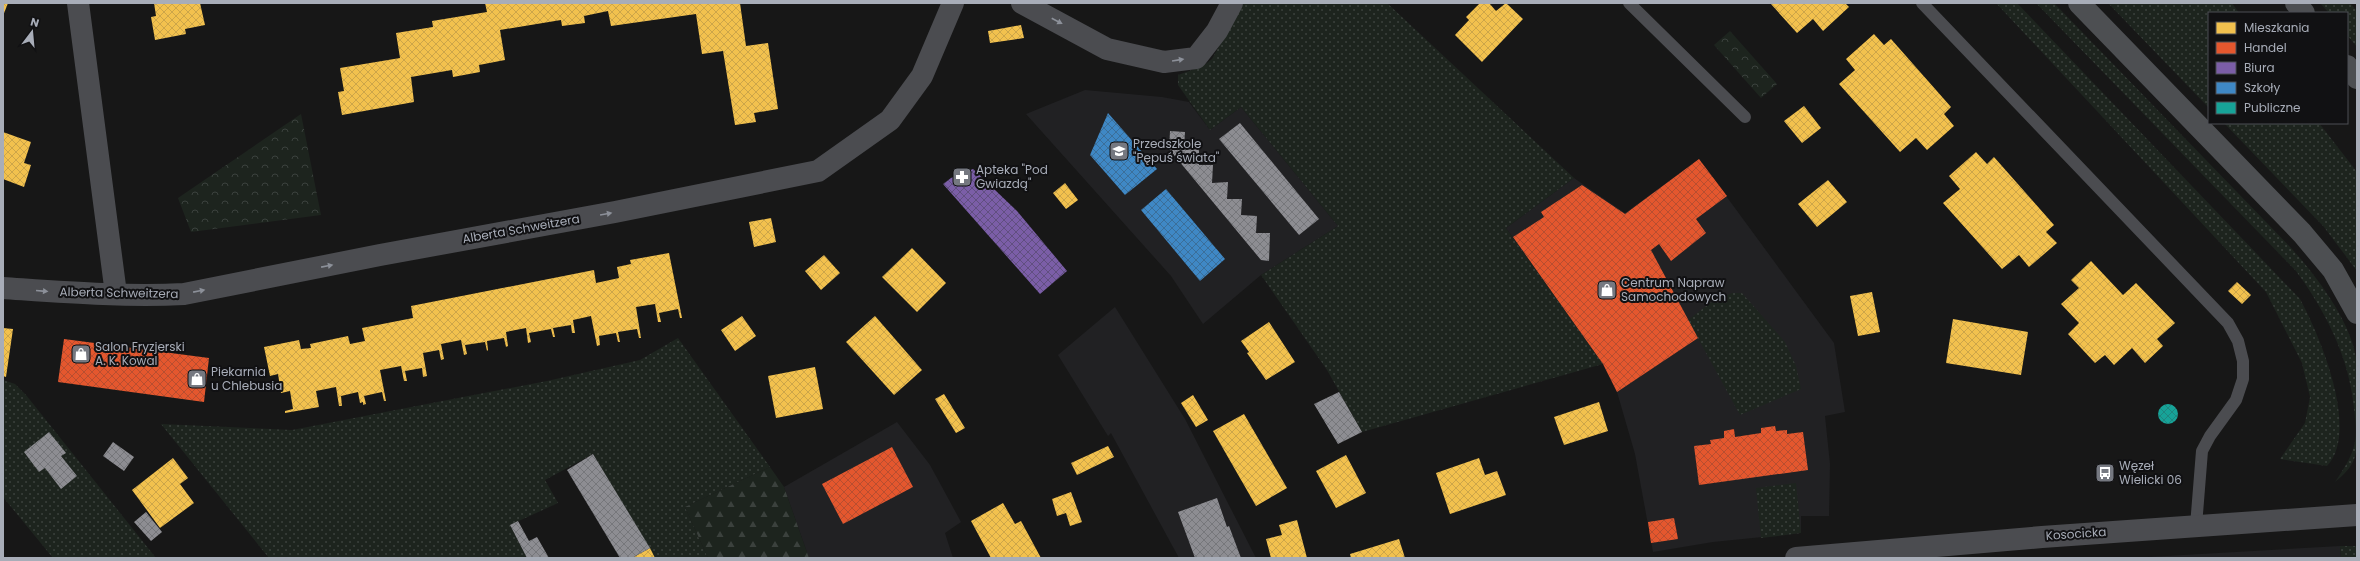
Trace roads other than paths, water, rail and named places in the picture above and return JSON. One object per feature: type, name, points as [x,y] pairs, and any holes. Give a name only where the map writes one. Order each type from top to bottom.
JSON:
[{"type":"main road","points":[[2079,3],[2302,233],[2333,270],[2357,312]]},
{"type":"main road","points":[[2296,3],[2303,12]]},
{"type":"main road","points":[[2348,67],[2357,78]]},
{"type":"street","points":[[78,3],[116,294]]},
{"type":"street","name":"Alberta Schweitzera","points":[[3,288],[116,294],[184,294],[615,212],[818,171],[890,120],[922,76],[953,3]]},
{"type":"street","points":[[1022,3],[1107,49],[1164,62],[1196,58],[1217,31],[1232,3]]},
{"type":"street","name":"Kosocicka","points":[[1796,558],[2196,526],[2357,515]]},
{"type":"lane","points":[[1629,3],[1745,116]]},
{"type":"lane","points":[[1922,3],[2228,323],[2243,361],[2243,379],[2236,400],[2210,436],[2202,451],[2196,526]]},
{"type":"place","name":"Przedszkole \"Pępuś świata\"","points":[[1119,151]]},
{"type":"place","name":"Apteka \"Pod Gwiazdą\"","points":[[962,177]]},
{"type":"place","name":"Centrum Napraw Samochodowych","points":[[1607,290]]},
{"type":"place","name":"Salon Fryzjerski A. K. Kowal","points":[[81,354]]},
{"type":"place","name":"Piekarnia u Chlebusia","points":[[197,379]]},
{"type":"place","name":"Węzeł Wielicki 06","points":[[2105,473]]}]
